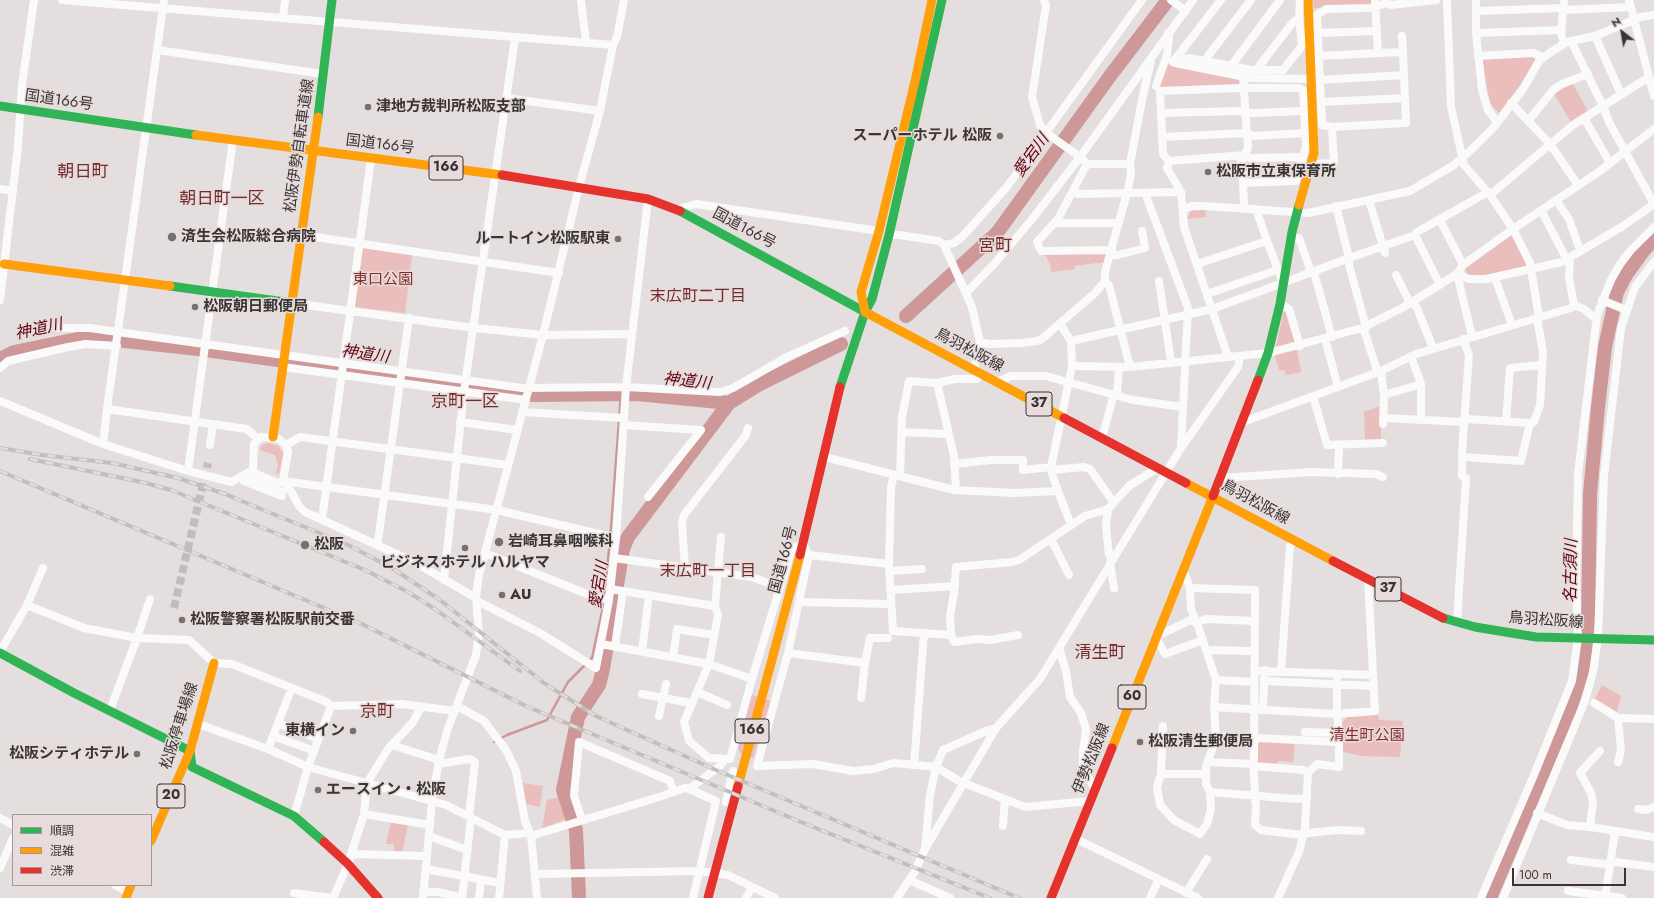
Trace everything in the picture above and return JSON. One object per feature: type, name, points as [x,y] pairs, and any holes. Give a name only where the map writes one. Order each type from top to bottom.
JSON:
[{"type":"main road","name":"松阪伊勢自転車道線","points":[[273,437],[286,355],[314,151],[332,0]]},
{"type":"main road","points":[[865,312],[861,292],[879,231],[916,77],[932,0]]},
{"type":"main road","points":[[865,312],[872,299],[889,236],[942,0]]},
{"type":"main road","name":"伊勢松阪線","points":[[1051,898],[1221,478],[1268,353],[1280,304],[1291,238],[1314,153],[1316,80],[1308,0]]},
{"type":"main road","name":"国道166号","points":[[0,106],[314,151],[496,174],[579,186],[648,199],[677,209],[865,312],[843,375],[825,457],[803,544],[708,898]]},
{"type":"main road","points":[[4,264],[125,282],[292,303]]},
{"type":"main road","name":"鳥羽松阪線","points":[[865,312],[1213,496],[1294,541],[1443,618],[1498,632],[1536,637],[1654,640]]},
{"type":"main road","points":[[0,652],[190,751],[192,767],[294,816],[348,864],[377,898]]},
{"type":"main road","name":"松阪停車場線","points":[[152,839],[190,751],[214,663]]},
{"type":"street","points":[[0,300],[4,264],[3,244],[13,191],[20,110],[34,0]]},
{"type":"street","points":[[62,0],[163,4],[283,18],[613,45]]},
{"type":"street","points":[[283,18],[285,0]]},
{"type":"street","points":[[581,0],[586,42]]},
{"type":"street","points":[[392,745],[438,762],[470,759],[474,762],[468,850],[462,898],[438,892],[423,895],[432,801],[438,762],[476,655],[479,633],[476,600],[479,575],[559,273],[579,186],[600,111],[613,45],[617,37],[624,0]]},
{"type":"street","points":[[1044,0],[1046,5],[1032,97],[1040,125],[1045,132],[1080,157],[1087,164],[1130,164]]},
{"type":"street","points":[[945,248],[954,243],[989,208],[1006,188],[1045,132],[1142,0]]},
{"type":"street","points":[[1171,0],[1186,11]]},
{"type":"street","points":[[965,290],[995,263],[1033,218],[1080,157],[1193,0]]},
{"type":"street","points":[[1173,62],[1221,0]]},
{"type":"street","points":[[1206,61],[1208,56],[1251,0]]},
{"type":"street","points":[[1231,66],[1280,0]]},
{"type":"street","points":[[1173,62],[1189,58],[1257,70],[1283,70],[1302,46],[1299,18],[1300,0]]},
{"type":"street","points":[[1402,36],[1406,123],[1332,127],[1322,125],[1321,102],[1316,80],[1319,56],[1317,15],[1326,9],[1386,1],[1390,5],[1436,0]]},
{"type":"street","points":[[1336,206],[1367,340],[1384,395],[1384,421],[1465,420],[1534,422],[1540,405],[1543,352],[1532,269],[1513,229],[1489,194],[1464,165],[1451,107],[1447,0]]},
{"type":"street","points":[[1476,0],[1476,33],[1482,90],[1488,110],[1497,122]]},
{"type":"street","points":[[1376,3],[1378,53]]},
{"type":"street","points":[[103,444],[163,4]]},
{"type":"street","points":[[1476,11],[1630,4],[1654,96]]},
{"type":"street","points":[[1457,274],[1469,279],[1495,278],[1569,259],[1580,250],[1623,226],[1654,204],[1609,122],[1588,74],[1561,30],[1564,6]]},
{"type":"street","points":[[1184,208],[1192,206],[1205,206],[1287,212],[1298,211],[1308,213],[1410,191],[1442,173],[1462,158],[1497,122],[1523,89],[1532,70],[1543,57],[1568,42],[1595,36],[1634,20],[1654,15]]},
{"type":"street","points":[[1257,70],[1293,22],[1299,18]]},
{"type":"street","points":[[1476,33],[1561,30]]},
{"type":"street","points":[[1318,33],[1377,31]]},
{"type":"street","points":[[1156,86],[1167,55],[1168,33]]},
{"type":"street","points":[[1595,36],[1621,94]]},
{"type":"street","points":[[444,580],[464,391],[515,38]]},
{"type":"street","points":[[157,50],[324,74]]},
{"type":"street","points":[[1319,56],[1403,52]]},
{"type":"street","points":[[1478,56],[1532,53],[1543,57]]},
{"type":"street","points":[[980,342],[988,344],[1010,344],[1038,341],[1095,293],[1104,281],[1105,272],[1112,252],[1127,193],[1131,174],[1130,164],[1152,55]]},
{"type":"street","points":[[1173,62],[1250,78],[1316,80],[1404,75]]},
{"type":"street","points":[[1529,120],[1554,89],[1562,84],[1588,74]]},
{"type":"street","points":[[1243,76],[1248,133],[1248,148],[1241,162],[1244,208]]},
{"type":"street","points":[[1071,341],[1121,331],[1212,309],[1283,284],[1349,258],[1383,249],[1415,235],[1417,232],[1504,185],[1550,144],[1584,118],[1649,77]]},
{"type":"street","points":[[1169,161],[1163,154],[1160,91],[1299,88],[1303,90],[1306,147],[1296,181],[1243,184]]},
{"type":"street","points":[[506,98],[600,111]]},
{"type":"street","points":[[1321,102],[1405,98]]},
{"type":"street","points":[[1511,103],[1529,120],[1550,144],[1578,185]]},
{"type":"street","points":[[1161,113],[1246,111],[1252,113],[1304,111]]},
{"type":"street","points":[[1584,118],[1610,163]]},
{"type":"street","points":[[1311,164],[1334,163],[1332,127]]},
{"type":"street","points":[[1072,366],[1130,367],[1268,353],[1300,346],[1364,328],[1411,303],[1457,274],[1463,265],[1610,163],[1654,129]]},
{"type":"street","points":[[1162,137],[1248,133],[1253,136],[1305,133]]},
{"type":"street","points":[[188,471],[233,139]]},
{"type":"street","points":[[1169,161],[1244,155],[1250,158],[1303,157]]},
{"type":"street","points":[[322,519],[334,440],[341,376],[371,158]]},
{"type":"street","points":[[1169,161],[1167,168],[1181,192],[1184,208],[1184,227],[1228,357]]},
{"type":"street","points":[[1087,164],[1058,219],[1037,242],[1041,251],[1112,252],[1118,255],[1145,248],[1142,231]]},
{"type":"street","points":[[0,189],[13,191]]},
{"type":"street","points":[[1073,191],[1078,194],[1181,192]]},
{"type":"street","points":[[1145,193],[1187,302],[1189,315],[1187,361],[1184,365],[1181,448]]},
{"type":"street","points":[[613,537],[497,510],[452,502],[282,481],[278,483],[256,474],[253,470],[254,444],[258,438],[273,437],[279,439],[286,445],[288,452],[282,481],[304,512],[416,563],[476,600],[540,633],[596,668],[601,644],[605,599],[611,589],[614,558],[613,537],[622,420],[626,400],[626,387],[648,199]]},
{"type":"street","points":[[1369,200],[1383,249]]},
{"type":"street","points":[[1556,200],[1569,219],[1580,250]]},
{"type":"street","points":[[677,209],[696,204],[879,231]]},
{"type":"street","points":[[1256,210],[1283,284]]},
{"type":"street","points":[[1541,210],[1569,259],[1569,278],[1574,305]]},
{"type":"street","points":[[1058,219],[1059,223],[1119,223]]},
{"type":"street","points":[[1440,220],[1463,265]]},
{"type":"street","points":[[1481,898],[1534,776],[1572,681],[1578,638],[1577,495],[1597,315],[1602,300],[1620,264],[1631,250],[1654,227]]},
{"type":"street","points":[[889,236],[899,234],[938,241],[945,248],[972,306],[980,342],[976,371],[977,380],[955,379],[937,383],[909,381],[903,406],[897,475],[891,494],[889,567],[893,631],[951,635]]},
{"type":"street","points":[[302,235],[559,273]]},
{"type":"street","points":[[1415,235],[1440,285]]},
{"type":"street","points":[[1291,238],[1299,238],[1311,272],[1315,276],[1338,387]]},
{"type":"street","points":[[1196,264],[1267,241]]},
{"type":"street","points":[[1503,898],[1585,701],[1593,672],[1598,638],[1604,476],[1620,328],[1635,287],[1654,262]]},
{"type":"street","points":[[1207,294],[1277,270]]},
{"type":"street","points":[[1457,274],[1472,336]]},
{"type":"street","points":[[1396,275],[1411,303],[1416,308],[1433,348]]},
{"type":"street","points":[[1495,278],[1512,325]]},
{"type":"street","points":[[1104,281],[1109,285],[1130,367]]},
{"type":"street","points":[[1159,281],[1171,362]]},
{"type":"street","points":[[1602,300],[1626,310]]},
{"type":"street","points":[[292,303],[474,328],[543,335],[632,334]]},
{"type":"street","points":[[1280,304],[1289,309],[1300,346]]},
{"type":"street","points":[[1243,422],[1378,372],[1433,348],[1574,305],[1584,309],[1592,316],[1597,315]]},
{"type":"street","points":[[376,545],[409,318]]},
{"type":"street","points":[[1060,324],[1071,341],[1072,366],[1060,416],[1051,469],[1071,525]]},
{"type":"street","points":[[59,328],[90,328],[117,339]]},
{"type":"street","points":[[0,368],[8,362],[68,347],[117,339],[205,345],[529,388],[626,387],[720,392],[726,391],[787,357],[845,331]]},
{"type":"street","points":[[1457,622],[1466,478],[1462,476],[1469,355],[1464,339]]},
{"type":"street","points":[[897,898],[909,880],[925,849],[996,728],[1040,679],[1181,448],[1238,367],[1240,356]]},
{"type":"street","points":[[1412,356],[1421,384],[1421,420]]},
{"type":"street","points":[[1506,421],[1510,368],[1542,366]]},
{"type":"street","points":[[284,367],[341,376],[526,400]]},
{"type":"street","points":[[1102,438],[1116,395],[1119,367]]},
{"type":"street","points":[[997,382],[1011,376],[1039,375],[1133,400],[1183,407]]},
{"type":"street","points":[[937,383],[954,464],[956,490]]},
{"type":"street","points":[[1384,395],[1421,384]]},
{"type":"street","points":[[1313,396],[1327,445],[1383,443]]},
{"type":"street","points":[[0,401],[103,444],[188,471],[231,482],[253,470]]},
{"type":"street","points":[[107,409],[247,429],[258,438]]},
{"type":"street","points":[[522,412],[622,420],[701,430],[648,497]]},
{"type":"street","points":[[460,422],[517,430]]},
{"type":"street","points":[[1463,457],[1521,461],[1530,423]]},
{"type":"street","points":[[210,445],[213,424]]},
{"type":"street","points":[[685,568],[682,522],[684,515],[746,435],[748,428]]},
{"type":"street","points":[[901,432],[947,434]]},
{"type":"street","points":[[286,445],[300,437],[334,440],[508,465]]},
{"type":"street","points":[[1338,474],[1339,445]]},
{"type":"street","points":[[825,457],[956,490],[1013,493],[1058,491]]},
{"type":"street","points":[[954,464],[991,460],[1023,460],[1023,470],[1084,467],[1090,469],[1111,506],[1106,526],[1114,588]]},
{"type":"street","points":[[1018,635],[990,640],[977,639],[954,642],[951,635],[950,616],[955,586],[956,567],[1015,562],[1085,516],[1111,506],[1130,485],[1158,468]]},
{"type":"street","points":[[1221,478],[1312,472],[1376,474],[1383,477]]},
{"type":"street","points":[[721,537],[715,606],[718,615],[709,664],[684,722],[689,741],[709,758],[728,759],[757,766],[813,764],[853,771],[874,769],[893,763],[936,767],[964,783],[1025,806],[1090,801]]},
{"type":"street","points":[[1051,539],[1069,575]]},
{"type":"street","points":[[1281,672],[1290,546],[1294,541]]},
{"type":"street","points":[[689,789],[728,759],[779,586],[792,548],[803,544],[809,555],[788,653],[757,766]]},
{"type":"street","points":[[485,553],[605,599]]},
{"type":"street","points":[[809,555],[889,567],[922,569]]},
{"type":"street","points":[[614,558],[752,577],[779,586]]},
{"type":"street","points":[[0,652],[27,605],[43,568]]},
{"type":"street","points":[[1163,726],[1161,774],[1157,787],[1160,805],[1174,820],[1200,834],[1207,824],[1211,809],[1210,792],[1206,784],[1206,774],[1216,736],[1214,707],[1216,680],[1198,623],[1191,609],[1190,588],[1183,570]]},
{"type":"street","points":[[1214,707],[1254,708],[1263,710],[1337,714],[1375,711],[1368,579]]},
{"type":"street","points":[[890,590],[955,586]]},
{"type":"street","points":[[1190,588],[1255,590],[1253,672],[1253,765],[1256,789],[1253,796],[1256,803],[1255,825],[1261,830],[1302,835],[1308,832],[1338,830],[1361,831]]},
{"type":"street","points":[[611,589],[715,606]]},
{"type":"street","points":[[614,646],[622,591]]},
{"type":"street","points":[[642,651],[649,595]]},
{"type":"street","points":[[110,710],[150,599]]},
{"type":"street","points":[[799,602],[891,604]]},
{"type":"street","points":[[27,605],[84,628],[137,638],[189,640],[214,663],[232,664],[327,702],[331,706],[402,704],[421,707],[456,709],[477,716],[496,734],[516,770],[525,822],[530,835],[536,874],[537,898]]},
{"type":"street","points":[[1198,623],[1205,619],[1254,621]]},
{"type":"street","points":[[1198,623],[1190,620],[1156,637],[1165,654],[1203,640]]},
{"type":"street","points":[[673,657],[677,629],[714,635]]},
{"type":"street","points":[[914,765],[924,633]]},
{"type":"street","points":[[862,698],[865,663],[870,638],[888,638]]},
{"type":"street","points":[[601,644],[709,664],[752,679]]},
{"type":"street","points":[[1059,648],[1066,671],[1070,697],[1081,713],[1086,729],[1083,766],[1095,790]]},
{"type":"street","points":[[1207,650],[1254,651]]},
{"type":"street","points":[[788,653],[865,663]]},
{"type":"street","points":[[1253,672],[1265,670],[1373,676]]},
{"type":"street","points":[[1263,710],[1265,670]]},
{"type":"street","points":[[1278,898],[1299,852],[1307,798],[1308,773],[1317,764],[1339,767],[1337,674]]},
{"type":"street","points":[[1216,680],[1253,682]]},
{"type":"street","points":[[1264,681],[1373,686]]},
{"type":"street","points":[[659,716],[666,684]]},
{"type":"street","points":[[697,692],[727,705]]},
{"type":"street","points":[[642,694],[691,703]]},
{"type":"street","points":[[268,750],[289,695]]},
{"type":"street","points":[[1594,702],[1618,718],[1654,719]]},
{"type":"street","points":[[294,816],[308,767],[331,706]]},
{"type":"street","points":[[294,893],[332,898],[348,864],[364,814],[367,783],[392,745],[413,722],[421,707]]},
{"type":"street","points":[[1618,718],[1621,750],[1618,762]]},
{"type":"street","points":[[278,723],[313,737]]},
{"type":"street","points":[[198,724],[268,750],[308,767],[446,805],[505,835],[530,835],[685,788],[689,789],[716,801],[693,898]]},
{"type":"street","points":[[925,849],[930,795],[936,767],[943,750],[996,728]]},
{"type":"street","points":[[1305,732],[1339,733]]},
{"type":"street","points":[[273,736],[309,749]]},
{"type":"street","points":[[1216,736],[1254,736],[1339,742]]},
{"type":"street","points":[[577,822],[574,796],[579,742],[670,781],[674,792]]},
{"type":"street","points":[[1590,827],[1593,802],[1591,792],[1580,773],[1600,751]]},
{"type":"street","points":[[1208,762],[1303,770],[1308,773]]},
{"type":"street","points":[[726,802],[733,771]]},
{"type":"street","points":[[1161,774],[1206,774]]},
{"type":"street","points":[[1210,792],[1296,799],[1307,798]]},
{"type":"street","points":[[1003,826],[1006,799]]},
{"type":"street","points":[[1638,809],[1646,810],[1654,807]]},
{"type":"street","points":[[1538,813],[1567,825],[1654,837]]},
{"type":"street","points":[[364,814],[430,825]]},
{"type":"street","points":[[0,818],[12,824]]},
{"type":"street","points":[[1606,897],[1615,832]]},
{"type":"street","points":[[499,898],[505,835]]},
{"type":"street","points":[[429,836],[468,850]]},
{"type":"street","points":[[1076,839],[1198,898]]},
{"type":"street","points":[[0,868],[12,840]]},
{"type":"street","points":[[351,854],[427,856]]},
{"type":"street","points":[[1186,892],[1207,859]]},
{"type":"street","points":[[1571,860],[1604,864],[1616,862],[1654,867]]},
{"type":"street","points":[[426,869],[500,883]]},
{"type":"street","points":[[536,874],[699,871],[728,875],[775,898]]},
{"type":"street","points":[[1150,898],[1159,879]]},
{"type":"street","points":[[479,898],[482,880]]},
{"type":"street","points":[[909,880],[947,897]]},
{"type":"street","points":[[117,886],[129,894]]},
{"type":"street","points":[[746,898],[752,886]]},
{"type":"street","points":[[1568,891],[1622,898]]},
{"type":"green space","points":[[1313,0],[1372,0],[1372,3],[1368,5],[1314,8]]},
{"type":"green space","points":[[1531,55],[1536,60],[1499,113],[1490,103],[1482,59]]},
{"type":"green space","points":[[1165,63],[1238,78],[1242,84],[1159,88]]},
{"type":"green space","points":[[1572,82],[1588,112],[1571,122],[1553,92]]},
{"type":"green space","points":[[1205,210],[1206,217],[1187,219],[1191,211]]},
{"type":"green space","points":[[1509,235],[1512,236],[1527,264],[1526,267],[1486,276],[1468,275],[1465,269]]},
{"type":"green space","name":"東口公園","points":[[365,247],[412,255],[405,313],[356,307],[354,303],[361,250]]},
{"type":"green space","points":[[1044,253],[1105,253],[1107,255],[1105,262],[1074,266],[1075,269],[1051,272],[1050,264]]},
{"type":"green space","points":[[1284,310],[1286,311],[1295,343],[1277,348],[1276,346]]},
{"type":"green space","points":[[1297,350],[1301,372],[1286,375],[1284,370],[1279,371],[1275,355]]},
{"type":"green space","points":[[1381,406],[1381,442],[1365,442],[1364,412]]},
{"type":"green space","points":[[268,443],[279,446],[283,454],[279,474],[276,474],[278,464],[275,455],[260,450],[262,445]]},
{"type":"green space","points":[[1602,685],[1621,696],[1617,712],[1595,699]]},
{"type":"green space","points":[[750,694],[771,701],[753,758],[740,753],[738,749]]},
{"type":"green space","name":"清生町公園","points":[[1378,715],[1379,720],[1403,721],[1400,757],[1361,756],[1343,752],[1342,723],[1347,717]]},
{"type":"green space","points":[[1263,741],[1295,743],[1293,762],[1279,761],[1277,764],[1257,763],[1257,743]]},
{"type":"green space","points":[[523,783],[543,786],[540,807],[526,804]]},
{"type":"green space","points":[[561,797],[567,819],[542,828],[547,800]]},
{"type":"green space","points":[[391,821],[408,824],[402,853],[394,853],[394,844],[386,844]]},
{"type":"waterway","name":"愛宕川","points":[[906,316],[997,233],[1110,76],[1168,0]]},
{"type":"waterway","name":"名古須川","points":[[1490,898],[1570,709],[1583,669],[1588,623],[1590,494],[1605,347],[1617,292],[1626,275],[1654,239]]},
{"type":"waterway","name":"神道川","points":[[0,359],[14,352],[87,337],[198,349],[533,395],[637,394],[729,403]]},
{"type":"waterway","name":"愛宕川","points":[[579,898],[576,830],[563,790],[578,717],[599,685],[623,549],[628,537],[729,403],[758,385],[841,344]]},
{"type":"waterway","points":[[494,742],[507,735],[547,720],[568,682],[592,658],[603,607],[610,541],[621,394]]},
{"type":"tunnel","points":[[174,608],[208,463]]},
{"type":"railway","points":[[0,448],[42,455],[112,463],[178,478],[225,494],[348,545],[392,568],[440,600],[544,683],[596,716],[716,770],[1019,898]]},
{"type":"railway","points":[[30,459],[146,483],[171,490],[365,570],[408,592],[435,609],[520,671]]},
{"type":"railway","points":[[0,471],[362,624],[526,706],[796,820],[990,898]]},
{"type":"traffic: fast","points":[[318,117],[332,0]]},
{"type":"traffic: fast","points":[[865,312],[872,299],[889,235],[942,0]]},
{"type":"traffic: fast","points":[[0,106],[196,135]]},
{"type":"traffic: fast","points":[[1258,380],[1268,353],[1280,304],[1292,232],[1299,205]]},
{"type":"traffic: fast","points":[[680,211],[865,312],[840,387]]},
{"type":"traffic: fast","points":[[170,286],[292,303]]},
{"type":"traffic: fast","points":[[1443,618],[1475,627],[1536,637],[1654,640]]},
{"type":"traffic: fast","points":[[0,653],[74,693],[190,751],[192,767],[294,816],[324,842]]},
{"type":"traffic: slow","points":[[865,312],[861,292],[879,231],[916,77],[932,0]]},
{"type":"traffic: slow","points":[[1299,205],[1314,153],[1308,0]]},
{"type":"traffic: slow","points":[[273,437],[318,117]]},
{"type":"traffic: slow","points":[[196,135],[502,175]]},
{"type":"traffic: slow","points":[[4,264],[170,286]]},
{"type":"traffic: slow","points":[[865,312],[1064,418]]},
{"type":"traffic: slow","points":[[1186,483],[1333,561]]},
{"type":"traffic: slow","points":[[1112,748],[1213,496]]},
{"type":"traffic: slow","points":[[738,786],[800,555]]},
{"type":"traffic: slow","points":[[152,839],[190,751],[214,663]]},
{"type":"traffic: slow","points":[[126,898],[131,886]]},
{"type":"traffic: jam","points":[[502,175],[648,199],[680,211]]},
{"type":"traffic: jam","points":[[1213,496],[1258,380]]},
{"type":"traffic: jam","points":[[800,555],[840,387]]},
{"type":"traffic: jam","points":[[1064,418],[1186,483]]},
{"type":"traffic: jam","points":[[1333,561],[1443,618]]},
{"type":"traffic: jam","points":[[1051,898],[1112,748]]},
{"type":"traffic: jam","points":[[708,898],[738,786]]},
{"type":"traffic: jam","points":[[324,842],[348,864],[378,898]]},
{"type":"place","name":"津地方裁判所松阪支部","points":[[368,107]]},
{"type":"place","name":"スーパーホテル 松阪","points":[[1000,136]]},
{"type":"place","name":"松阪市立東保育所","points":[[1208,172]]},
{"type":"place","name":"済生会松阪総合病院","points":[[172,237]]},
{"type":"place","name":"ルートイン松阪駅東","points":[[618,239]]},
{"type":"place","name":"松阪朝日郵便局","points":[[195,307]]},
{"type":"place","name":"岩崎耳鼻咽喉科","points":[[499,542]]},
{"type":"place","name":"松阪","points":[[305,545]]},
{"type":"place","name":"ビジネスホテル ハルヤマ","points":[[465,548]]},
{"type":"place","name":"AU","points":[[502,595]]},
{"type":"place","name":"松阪警察署松阪駅前交番","points":[[182,620]]},
{"type":"place","name":"東横イン","points":[[353,731]]},
{"type":"place","name":"松阪清生郵便局","points":[[1140,742]]},
{"type":"place","name":"松阪シティホテル","points":[[137,754]]},
{"type":"place","name":"エースイン・松阪","points":[[318,790]]},
{"type":"district","name":"朝日町","points":[[83,173]]},
{"type":"district","name":"朝日町一区","points":[[222,200]]},
{"type":"district","name":"宮町","points":[[995,247]]},
{"type":"district","name":"末広町二丁目","points":[[698,297]]},
{"type":"district","name":"京町一区","points":[[465,403]]},
{"type":"district","name":"末広町一丁目","points":[[708,572]]},
{"type":"district","name":"清生町","points":[[1100,654]]},
{"type":"district","name":"京町","points":[[377,713]]}]
